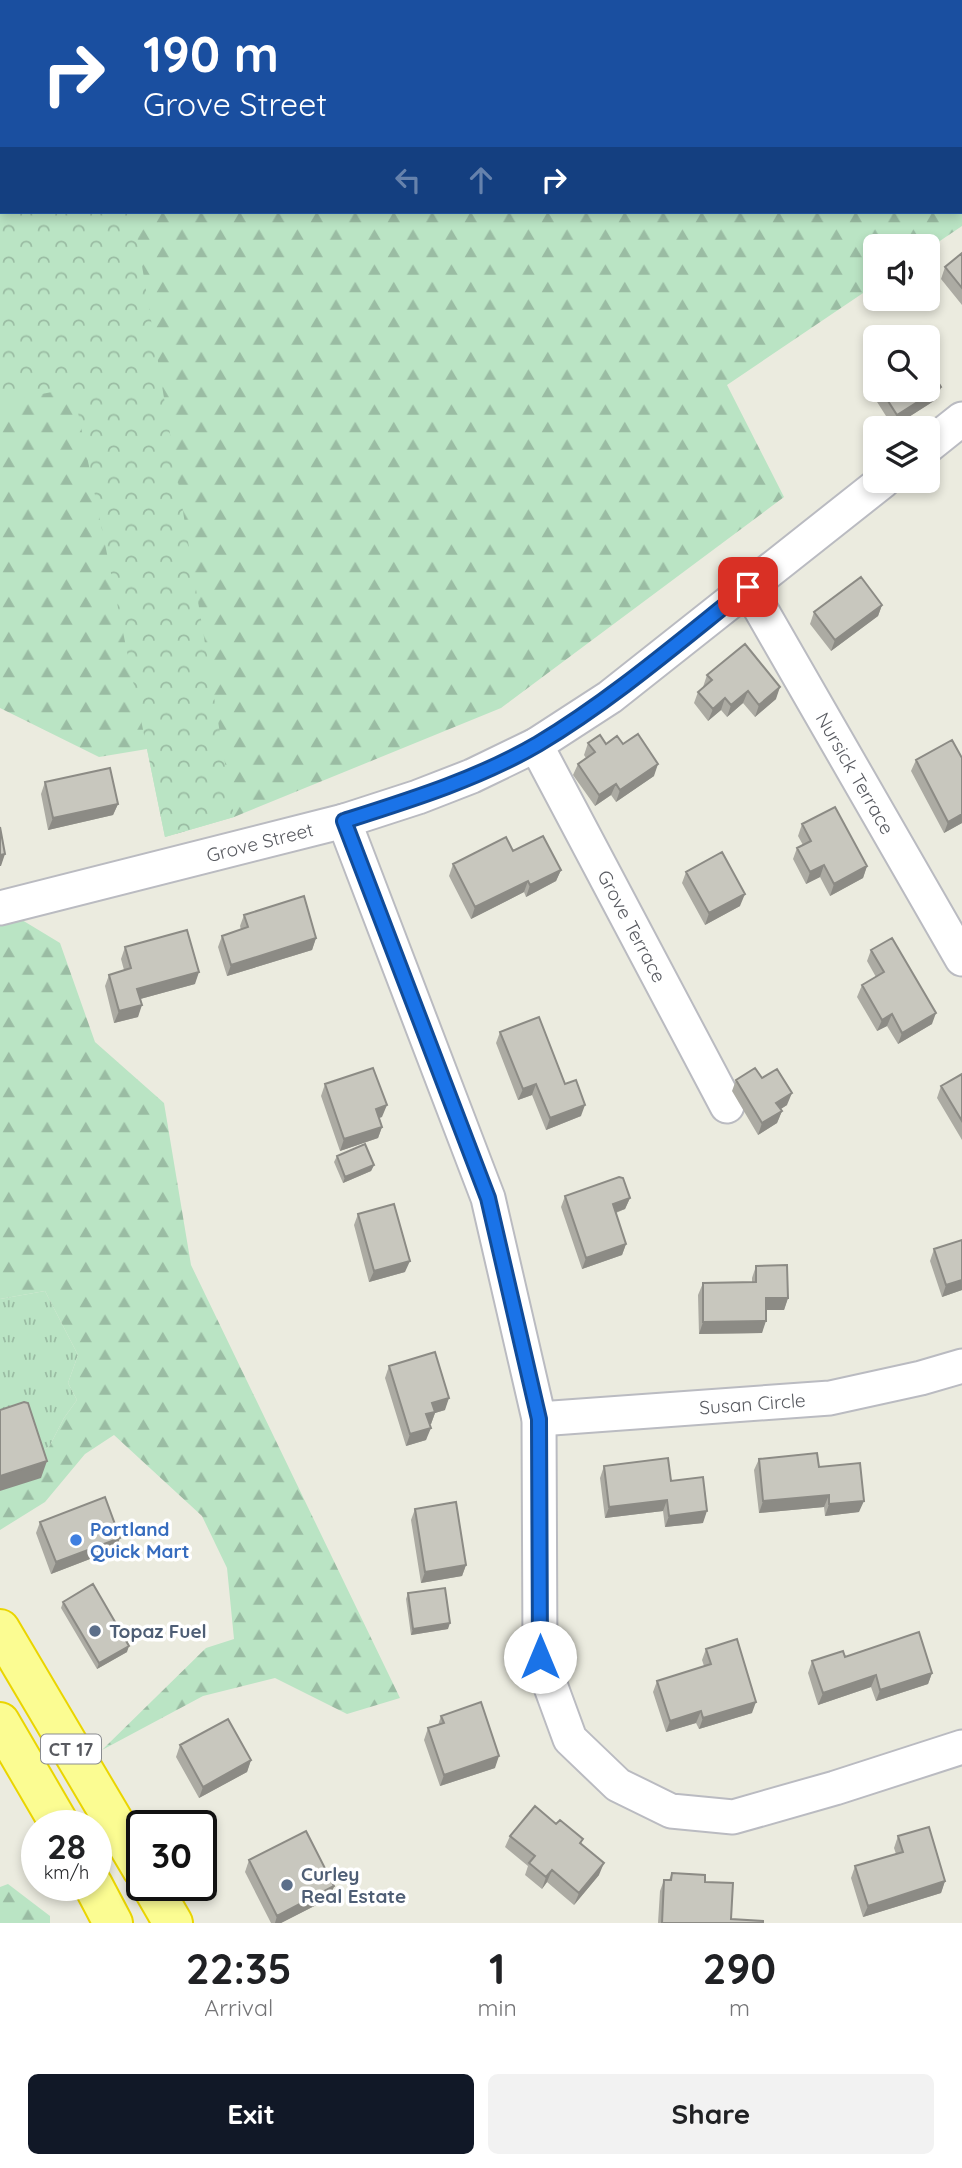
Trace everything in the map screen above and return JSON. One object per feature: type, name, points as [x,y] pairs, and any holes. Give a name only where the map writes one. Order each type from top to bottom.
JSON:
[{"type":"highway","name":"CT 17","points":[[0,1629],[126,1842]]},
{"type":"highway","name":"CT 17","points":[[0,1722],[51,1810]]},
{"type":"highway","points":[[101,1901],[113,1923]]},
{"type":"highway","points":[[160,1901],[173,1923]]},
{"type":"street","points":[[940,436],[962,419]]},
{"type":"street","name":"Grove Street","points":[[0,908],[344,821],[418,797],[471,776],[536,745],[610,697],[868,493]]},
{"type":"street","name":"Nursick Terrace","points":[[748,587],[962,959]]},
{"type":"street","name":"Grove Terrace","points":[[536,745],[727,1106]]},
{"type":"street","points":[[344,821],[488,1198],[539,1419],[540,1657],[570,1739],[618,1785],[671,1811],[733,1817],[962,1747]]},
{"type":"street","name":"Susan Circle","points":[[539,1419],[830,1398],[962,1366]]},
{"type":"green space","points":[[0,214],[133,214],[234,817],[165,837],[73,388],[0,402]]},
{"type":"green space","points":[[17,214],[962,214],[962,226],[940,241],[940,234],[863,234],[863,293],[727,385],[784,497],[501,708],[234,817],[165,837],[147,749],[99,757],[0,708],[0,234]]},
{"type":"green space","points":[[22,920],[60,943],[95,1042],[164,1103],[191,1265],[400,1698],[347,1714],[275,1678],[203,1696],[102,1750],[206,1648],[234,1639],[227,1568],[202,1516],[114,1435],[85,1454],[45,1502],[0,1530],[0,1491],[33,1455],[49,1447],[77,1400],[68,1383],[78,1355],[45,1291],[0,1299],[0,925]]},
{"type":"green space","points":[[45,1291],[78,1355],[68,1383],[77,1400],[49,1447],[33,1455],[0,1425],[0,1299]]},
{"type":"green space","points":[[8,1884],[21,1894],[21,1901],[30,1901],[50,1916],[50,1923],[0,1923],[0,1887]]},
{"type":"building","points":[[962,253],[962,288],[945,267]]},
{"type":"building","points":[[889,402],[917,402],[897,415]]},
{"type":"building","points":[[861,577],[882,605],[835,640],[814,612]]},
{"type":"building","points":[[745,644],[780,687],[759,705],[748,691],[731,705],[725,698],[713,709],[698,692],[712,680],[707,675]]},
{"type":"building","points":[[638,734],[658,764],[620,790],[616,784],[599,795],[578,764],[595,752],[588,743],[600,735],[606,744],[617,736],[623,744]]},
{"type":"building","points":[[952,740],[962,758],[962,814],[948,822],[916,760]]},
{"type":"building","points":[[110,768],[118,804],[53,818],[45,782]]},
{"type":"building","points":[[835,807],[867,866],[834,884],[824,865],[810,872],[797,848],[811,841],[802,824]]},
{"type":"building","points":[[0,827],[5,854],[0,855]]},
{"type":"building","points":[[543,836],[561,870],[530,885],[528,881],[475,907],[453,864],[506,837],[513,851]]},
{"type":"building","points":[[722,852],[745,894],[709,913],[686,872]]},
{"type":"building","points":[[304,896],[316,938],[231,965],[222,936],[248,927],[244,915]]},
{"type":"building","points":[[187,930],[199,972],[137,989],[142,1005],[119,1011],[109,975],[131,968],[125,947]]},
{"type":"building","points":[[892,938],[936,1013],[902,1033],[892,1014],[882,1020],[862,985],[884,972],[871,950]]},
{"type":"building","points":[[539,1017],[565,1084],[576,1080],[585,1105],[550,1118],[536,1084],[523,1089],[500,1032]]},
{"type":"building","points":[[373,1068],[387,1105],[376,1109],[382,1127],[344,1139],[325,1084]]},
{"type":"building","points":[[755,1068],[762,1078],[777,1069],[792,1093],[776,1103],[782,1111],[762,1123],[736,1080]]},
{"type":"building","points":[[962,1074],[962,1121],[941,1086]]},
{"type":"building","points":[[365,1144],[374,1165],[345,1177],[337,1156]]},
{"type":"building","points":[[619,1177],[623,1178],[630,1198],[613,1204],[626,1244],[586,1258],[565,1196]]},
{"type":"building","points":[[394,1204],[410,1261],[374,1271],[358,1214]]},
{"type":"building","points":[[962,1240],[962,1280],[946,1285],[934,1249]]},
{"type":"building","points":[[787,1265],[788,1298],[766,1298],[766,1321],[703,1322],[703,1283],[756,1282],[756,1266]]},
{"type":"building","points":[[435,1352],[449,1398],[432,1403],[435,1412],[426,1414],[431,1428],[410,1434],[389,1366]]},
{"type":"building","points":[[28,1403],[47,1461],[0,1476],[0,1410]]},
{"type":"building","points":[[817,1453],[819,1467],[860,1463],[864,1501],[829,1504],[829,1495],[763,1501],[759,1459]]},
{"type":"building","points":[[668,1458],[671,1481],[703,1477],[707,1511],[669,1516],[667,1500],[609,1507],[604,1466]]},
{"type":"building","points":[[105,1497],[120,1538],[56,1562],[40,1522]]},
{"type":"building","points":[[456,1502],[466,1565],[425,1572],[415,1509]]},
{"type":"building","points":[[93,1584],[129,1646],[99,1663],[63,1602]]},
{"type":"building","points":[[445,1588],[450,1623],[413,1629],[408,1593]]},
{"type":"building","points":[[919,1632],[932,1673],[880,1690],[876,1675],[823,1693],[812,1661],[843,1651],[845,1657]]},
{"type":"building","points":[[737,1639],[756,1702],[703,1718],[701,1711],[670,1721],[657,1681],[711,1664],[706,1649]]},
{"type":"building","points":[[481,1702],[499,1756],[444,1775],[428,1728],[444,1723],[441,1716]]},
{"type":"building","points":[[228,1719],[251,1760],[203,1787],[180,1745]]},
{"type":"building","points":[[535,1806],[556,1824],[560,1820],[583,1839],[580,1843],[604,1863],[579,1893],[552,1870],[546,1877],[529,1863],[535,1856],[510,1836]]},
{"type":"building","points":[[929,1827],[945,1881],[868,1906],[855,1866],[903,1852],[898,1836]]},
{"type":"building","name":"Curley Real Estate","points":[[306,1831],[334,1886],[277,1916],[249,1860]]},
{"type":"building","points":[[672,1873],[705,1875],[705,1882],[733,1883],[731,1919],[763,1923],[662,1923],[664,1880],[671,1880]]},
{"type":"place","name":"Portland Quick Mart","points":[[76,1540]]},
{"type":"place","name":"Topaz Fuel","points":[[95,1631]]},
{"type":"place","name":"Curley Real Estate","points":[[287,1885]]},
{"type":"route","points":[[540,1657],[539,1419],[488,1198],[344,821],[418,797],[471,776],[536,745],[610,697],[748,587]]}]
